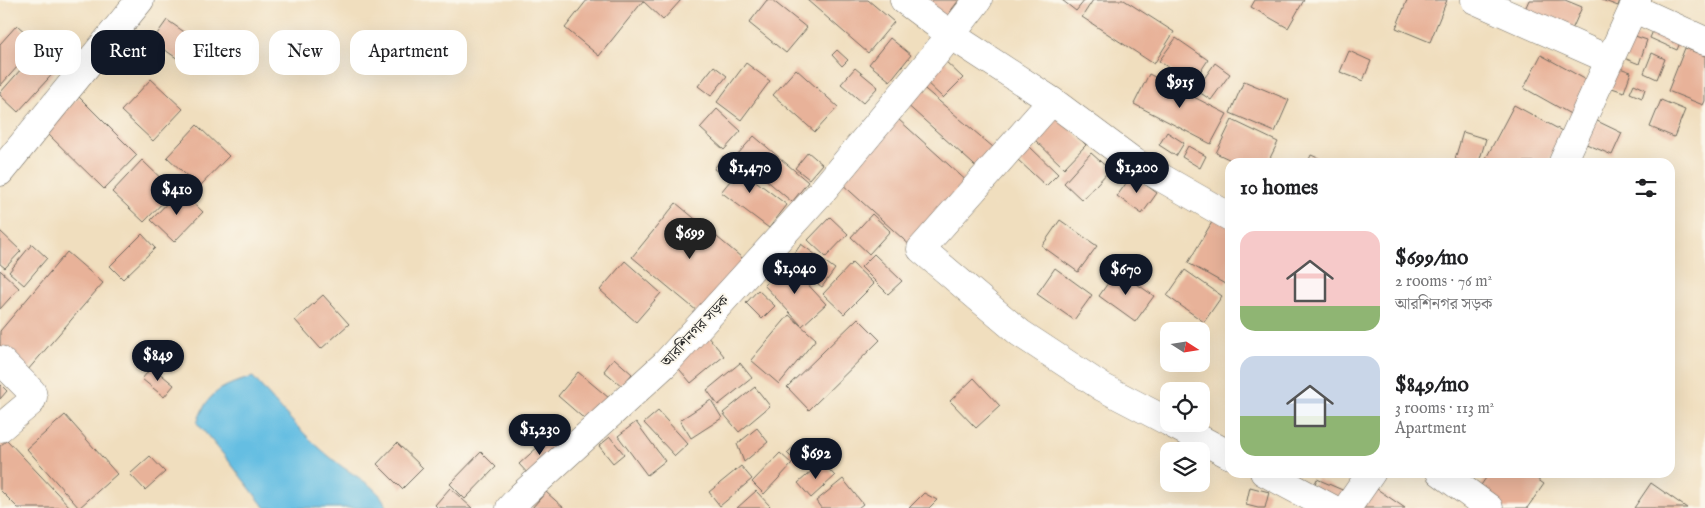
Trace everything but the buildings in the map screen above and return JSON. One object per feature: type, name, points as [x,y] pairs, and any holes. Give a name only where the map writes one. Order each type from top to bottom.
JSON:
[{"type":"street","points":[[0,172],[140,0]]},
{"type":"street","points":[[904,0],[951,35],[1052,100],[1134,162],[1225,214]]},
{"type":"street","name":"আরশিনগর সড়ক","points":[[510,508],[666,364],[823,190],[978,0]]},
{"type":"street","points":[[1475,0],[1610,60]]},
{"type":"street","points":[[1565,158],[1635,4],[1705,41]]},
{"type":"street","points":[[1052,100],[921,249],[1020,333],[1102,387],[1160,418]]},
{"type":"street","points":[[0,360],[32,392],[33,397],[31,402],[0,428]]},
{"type":"street","points":[[1187,432],[1225,452]]},
{"type":"street","points":[[1275,478],[1330,508]]},
{"type":"street","points":[[1347,508],[1368,478]]},
{"type":"street","points":[[1448,478],[1489,508]]},
{"type":"water","points":[[253,377],[316,445],[374,489],[384,501],[386,508],[265,508],[197,423],[206,404],[218,391],[233,383]]}]
